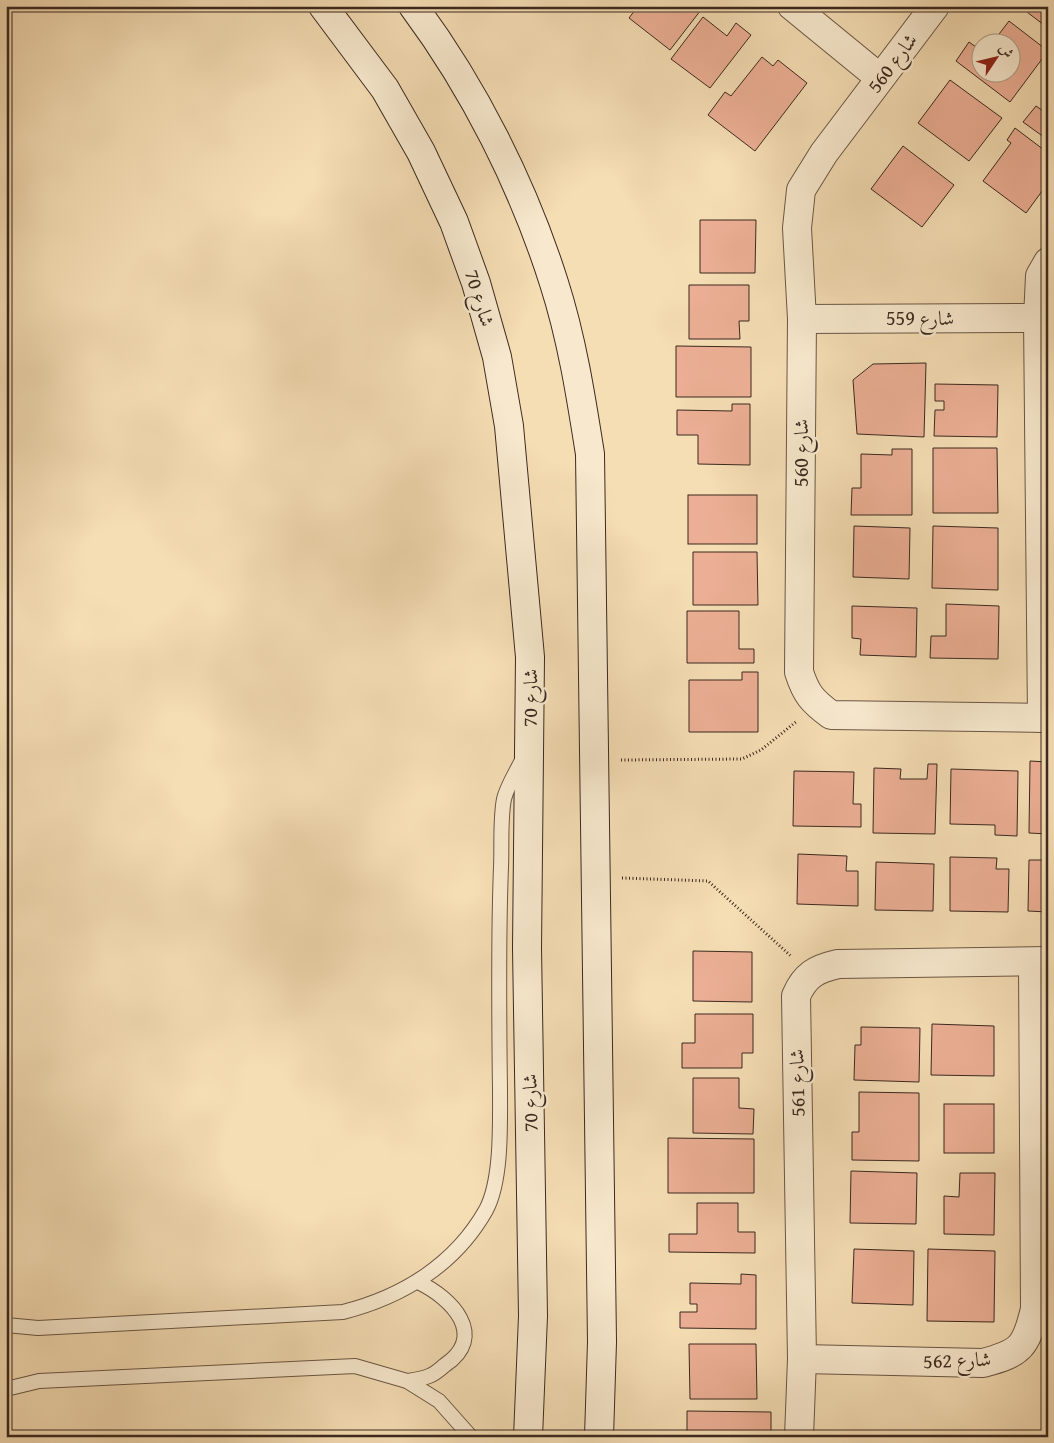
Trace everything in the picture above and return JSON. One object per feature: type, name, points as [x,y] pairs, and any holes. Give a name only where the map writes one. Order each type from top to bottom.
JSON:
[{"type":"street","name":"شارع 70","points":[[323,6],[385,89],[421,152],[454,222],[476,283],[497,357],[509,426],[530,657],[527,948],[533,1316],[528,1437]]},
{"type":"street","points":[[412,6],[476,104],[521,195],[554,283],[578,375],[590,454],[602,1342],[600,1437]]},
{"type":"street","points":[[792,6],[880,78]]},
{"type":"street","name":"شارع 560","points":[[935,6],[824,153],[801,190],[797,228],[802,319],[799,672],[805,690],[816,704],[831,715],[1045,718]]},
{"type":"street","points":[[1045,718],[1038,318],[1040,276],[1048,262]]},
{"type":"street","name":"شارع 559","points":[[802,319],[1038,318]]},
{"type":"street","points":[[810,973],[838,964],[1040,962]]},
{"type":"street","name":"شارع 562","points":[[802,1359],[983,1363],[1009,1356],[1021,1346],[1030,1330],[1035,1309],[1040,962]]},
{"type":"street","name":"شارع 561","points":[[799,1437],[802,1359],[796,996],[802,983],[810,973]]},
{"type":"lane","points":[[6,1325],[38,1328],[343,1312],[386,1299],[418,1282],[438,1268],[464,1240],[486,1209],[496,1174],[500,1133],[499,918],[504,799],[529,744]]},
{"type":"lane","points":[[406,1381],[430,1376],[456,1358],[463,1348],[463,1324],[451,1304],[436,1290],[418,1282]]},
{"type":"lane","points":[[6,1389],[39,1381],[355,1366],[406,1381],[439,1401],[471,1437]]},
{"type":"path","points":[[594,760],[742,759],[761,750],[816,704]]},
{"type":"path","points":[[597,878],[708,881],[810,973]]},
{"type":"building","points":[[638,6],[704,6],[670,50],[629,18]]},
{"type":"building","points":[[1019,6],[1048,6],[1048,28]]},
{"type":"building","points":[[703,17],[727,36],[736,23],[751,35],[710,88],[671,59]]},
{"type":"building","points":[[1009,21],[1048,51],[1010,102],[984,82],[1022,82],[1022,32],[1001,32]]},
{"type":"building","points":[[969,42],[972,44],[972,73],[956,61]]},
{"type":"building","points":[[762,57],[773,66],[778,60],[807,83],[755,151],[708,115],[725,92],[731,96]]},
{"type":"building","points":[[950,80],[1002,118],[969,161],[918,123]]},
{"type":"building","points":[[1036,106],[1046,113],[1048,111],[1048,140],[1023,122]]},
{"type":"building","points":[[1015,128],[1048,153],[1048,183],[1026,213],[983,181],[1011,143],[1007,140]]},
{"type":"building","points":[[903,146],[954,185],[922,227],[871,189]]},
{"type":"building","points":[[700,220],[756,220],[755,273],[700,273]]},
{"type":"building","points":[[689,285],[749,285],[749,321],[739,321],[740,339],[689,339]]},
{"type":"building","points":[[676,346],[751,347],[751,397],[676,397]]},
{"type":"building","points":[[926,363],[924,437],[857,434],[853,380],[873,364]]},
{"type":"building","points":[[935,384],[998,385],[997,437],[934,436],[935,410],[944,410],[944,401],[935,401]]},
{"type":"building","points":[[732,404],[750,404],[750,465],[698,464],[698,435],[677,435],[677,410],[732,411]]},
{"type":"building","points":[[933,448],[997,448],[998,513],[933,513]]},
{"type":"building","points":[[892,449],[912,449],[912,515],[851,515],[852,488],[861,488],[861,454],[892,455]]},
{"type":"building","points":[[688,495],[757,495],[757,544],[688,544]]},
{"type":"building","points":[[854,526],[910,528],[909,579],[853,577]]},
{"type":"building","points":[[933,526],[998,528],[998,590],[932,588]]},
{"type":"building","points":[[693,552],[757,552],[758,605],[693,605]]},
{"type":"building","points":[[946,604],[999,606],[998,659],[930,658],[931,636],[946,636]]},
{"type":"building","points":[[852,606],[917,608],[916,657],[860,655],[861,639],[852,638]]},
{"type":"building","points":[[687,611],[739,611],[739,649],[754,649],[754,663],[687,663]]},
{"type":"building","points":[[742,672],[758,672],[758,732],[689,732],[689,680],[742,680]]},
{"type":"building","points":[[1030,761],[1048,762],[1048,834],[1029,833]]},
{"type":"building","points":[[928,764],[937,764],[935,834],[873,833],[874,768],[901,769],[900,779],[927,779]]},
{"type":"building","points":[[951,769],[1018,771],[1017,836],[995,835],[995,825],[950,824]]},
{"type":"building","points":[[794,771],[854,772],[853,804],[861,804],[861,827],[793,826]]},
{"type":"building","points":[[798,854],[847,856],[846,871],[858,871],[858,906],[797,904]]},
{"type":"building","points":[[950,857],[997,858],[996,869],[1009,869],[1008,912],[950,911]]},
{"type":"building","points":[[1029,860],[1048,860],[1048,912],[1028,911]]},
{"type":"building","points":[[876,862],[934,864],[933,911],[875,910]]},
{"type":"building","points":[[693,951],[752,952],[752,1002],[693,1001]]},
{"type":"building","points":[[695,1014],[753,1014],[753,1053],[742,1053],[742,1068],[682,1068],[682,1043],[695,1043]]},
{"type":"building","points":[[932,1024],[994,1026],[994,1076],[931,1075]]},
{"type":"building","points":[[861,1027],[920,1028],[919,1082],[854,1080],[855,1045],[861,1045]]},
{"type":"building","points":[[693,1078],[739,1078],[739,1108],[754,1109],[753,1134],[693,1133]]},
{"type":"building","points":[[859,1092],[919,1093],[919,1161],[852,1160],[852,1132],[859,1132]]},
{"type":"building","points":[[944,1104],[994,1104],[994,1153],[944,1153]]},
{"type":"building","points":[[668,1138],[754,1139],[754,1193],[668,1193]]},
{"type":"building","points":[[851,1171],[917,1173],[916,1224],[850,1223]]},
{"type":"building","points":[[960,1173],[995,1173],[994,1235],[944,1234],[944,1196],[959,1197]]},
{"type":"building","points":[[697,1203],[738,1203],[738,1232],[755,1232],[755,1253],[669,1252],[669,1234],[697,1234]]},
{"type":"building","points":[[854,1249],[914,1251],[913,1305],[852,1303]]},
{"type":"building","points":[[928,1249],[995,1251],[994,1322],[927,1321]]},
{"type":"building","points":[[741,1274],[756,1275],[756,1329],[680,1328],[680,1312],[697,1312],[697,1304],[690,1304],[690,1283],[741,1284]]},
{"type":"building","points":[[689,1344],[756,1344],[757,1399],[690,1399]]},
{"type":"building","points":[[687,1411],[771,1412],[771,1437],[687,1437]]}]
